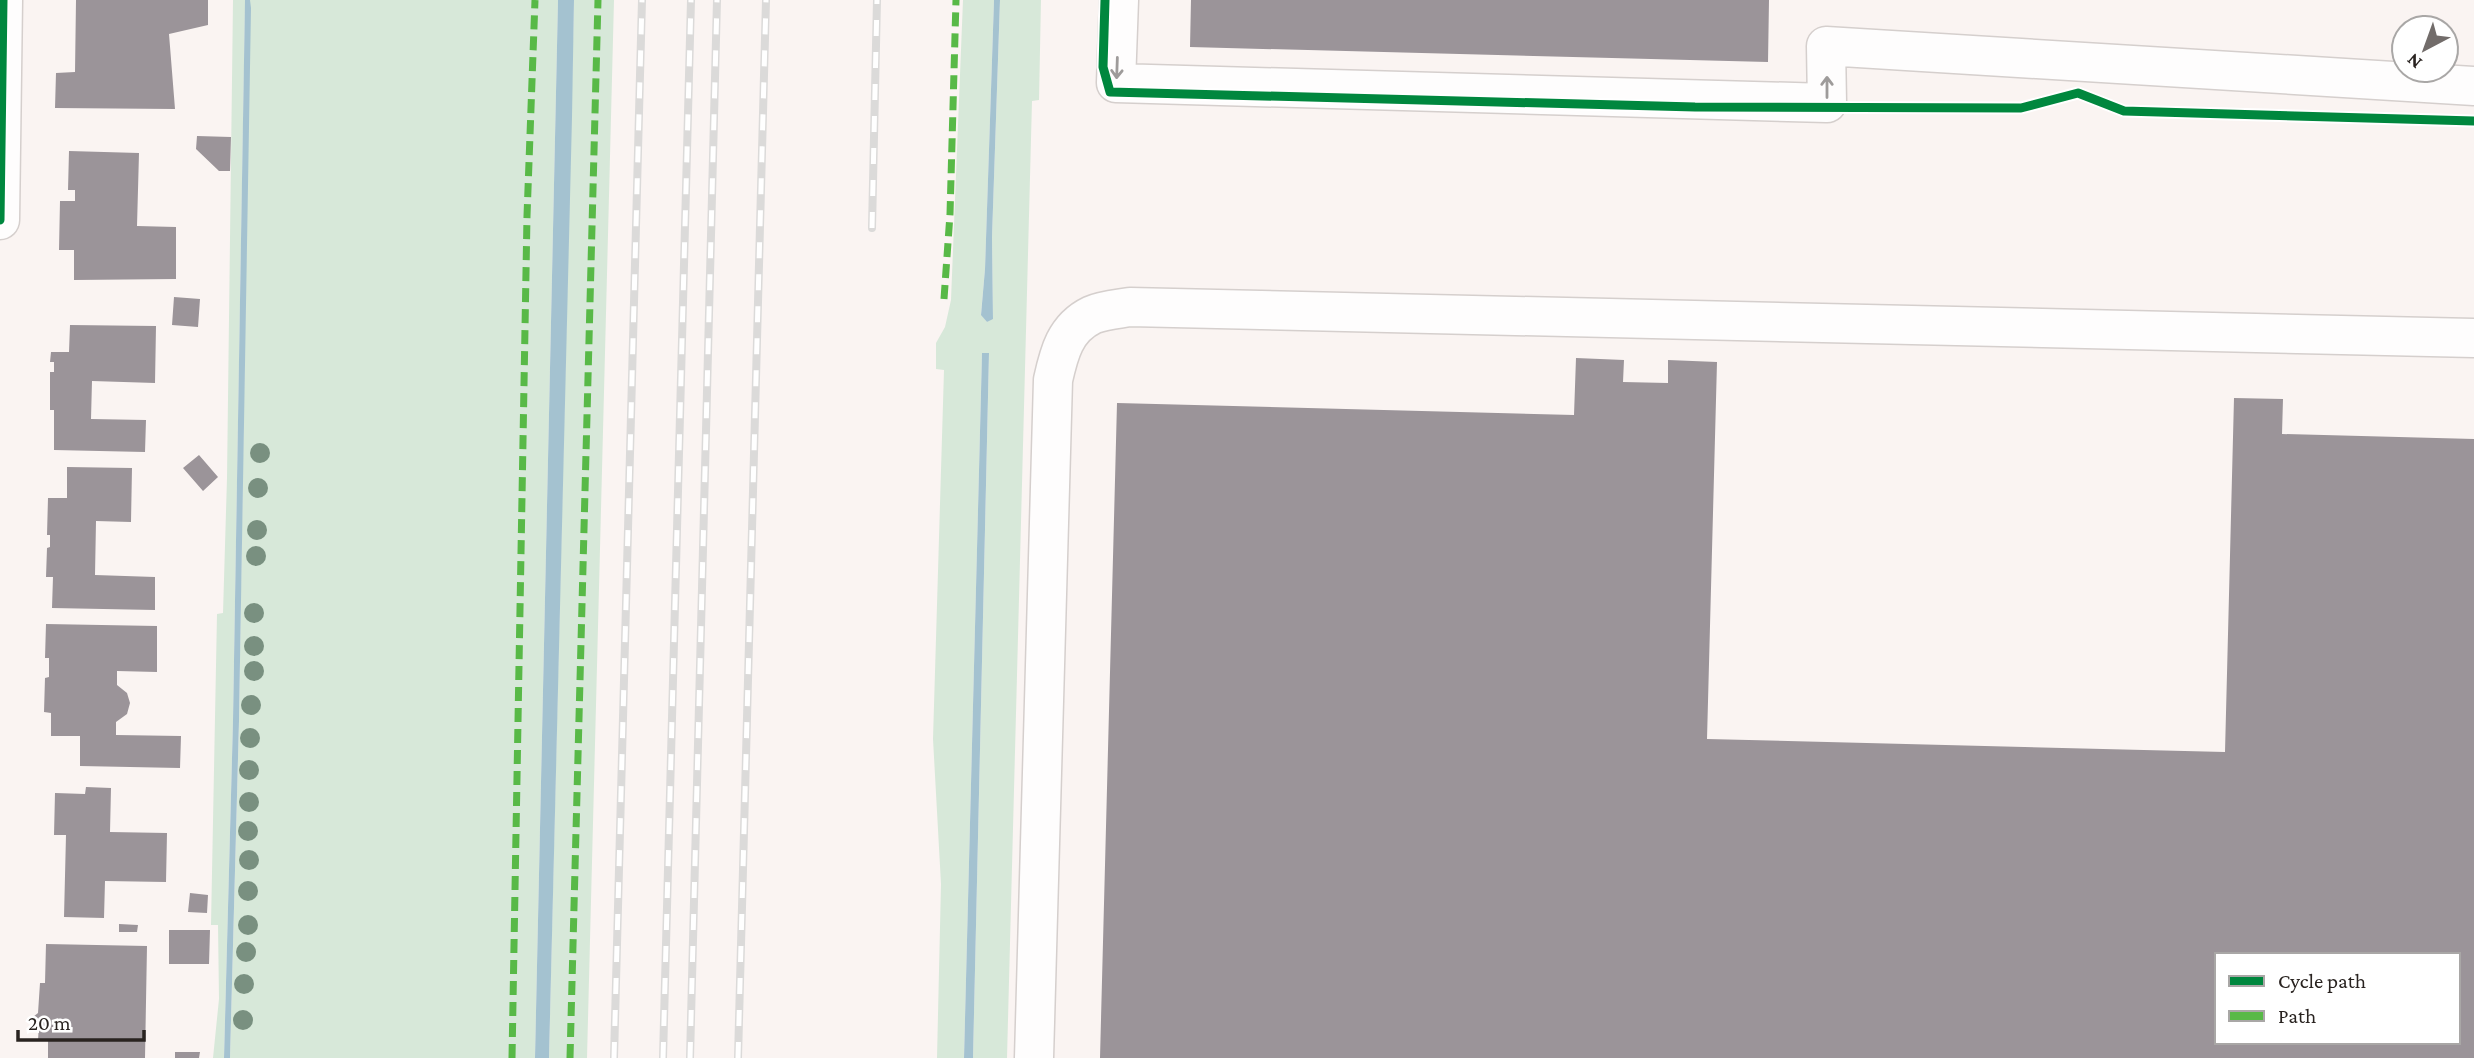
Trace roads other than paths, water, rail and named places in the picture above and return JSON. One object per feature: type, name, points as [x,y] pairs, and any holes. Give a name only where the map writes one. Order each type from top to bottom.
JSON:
[{"type":"street","points":[[0,220],[3,0]]},
{"type":"street","points":[[1119,0],[1116,83],[1827,103],[1826,46],[2474,86]]},
{"type":"street","points":[[1034,1058],[1053,380],[1058,356],[1068,334],[1092,315],[1130,307],[2474,338]]},
{"type":"water","points":[[245,0],[250,0],[251,8],[239,721],[230,1058],[224,1058],[233,720]]},
{"type":"water","points":[[558,0],[574,0],[572,117],[549,1058],[535,1058]]},
{"type":"water","points":[[994,0],[1000,0],[992,237],[993,319],[987,322],[981,315]]},
{"type":"water","points":[[982,353],[989,353],[973,1058],[964,1058]]},
{"type":"railway","points":[[614,1058],[642,0]]},
{"type":"railway","points":[[663,1058],[691,0]]},
{"type":"railway","points":[[690,1058],[717,0]]},
{"type":"railway","points":[[738,1058],[766,0]]},
{"type":"railway","points":[[872,228],[877,0]]}]
